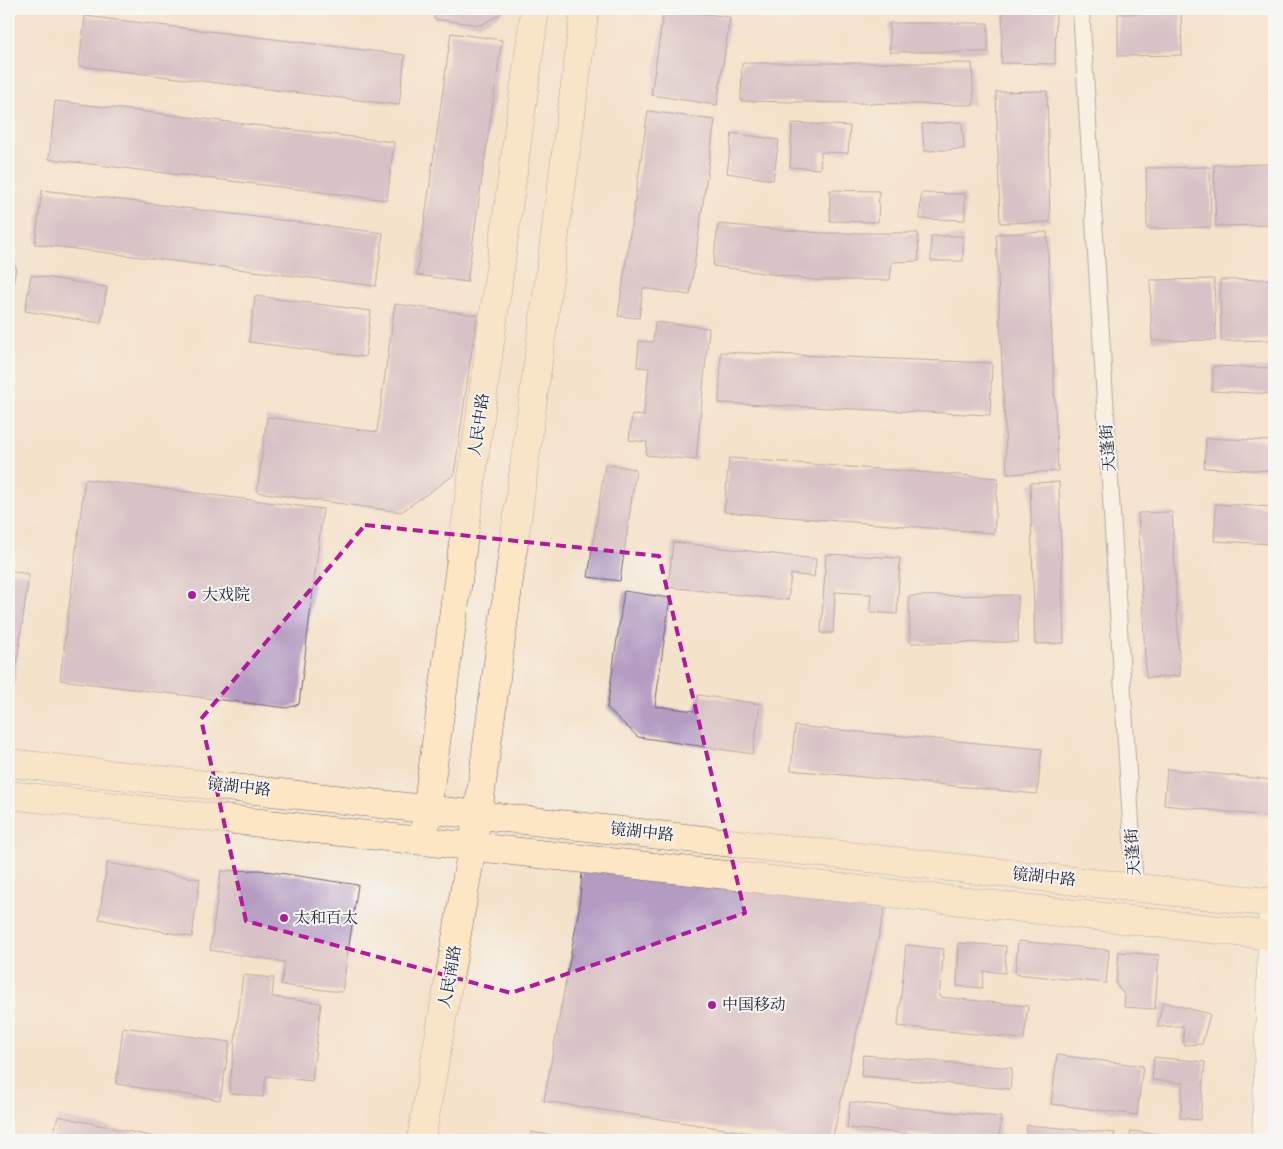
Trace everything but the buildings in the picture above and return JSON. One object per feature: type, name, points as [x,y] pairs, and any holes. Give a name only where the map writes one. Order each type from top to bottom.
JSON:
[{"type":"main road","name":"人民中路","points":[[423,842],[535,9]]},
{"type":"main road","points":[[478,813],[585,9]]},
{"type":"main road","name":"镜湖中路","points":[[9,762],[1273,903]]},
{"type":"main road","name":"镜湖中路","points":[[9,795],[1273,935]]},
{"type":"main road","name":"人民南路","points":[[421,1140],[478,813]]},
{"type":"street","name":"天蓬街","points":[[1081,9],[1135,888]]},
{"type":"street","points":[[1266,1140],[1273,903]]},
{"type":"highlighted area","points":[[365,525],[659,556],[745,913],[511,993],[246,921],[201,719]]},
{"type":"place","name":"大戏院","points":[[192,595]]},
{"type":"place","name":"太和百太","points":[[284,918]]},
{"type":"place","name":"中国移动","points":[[712,1005]]}]
